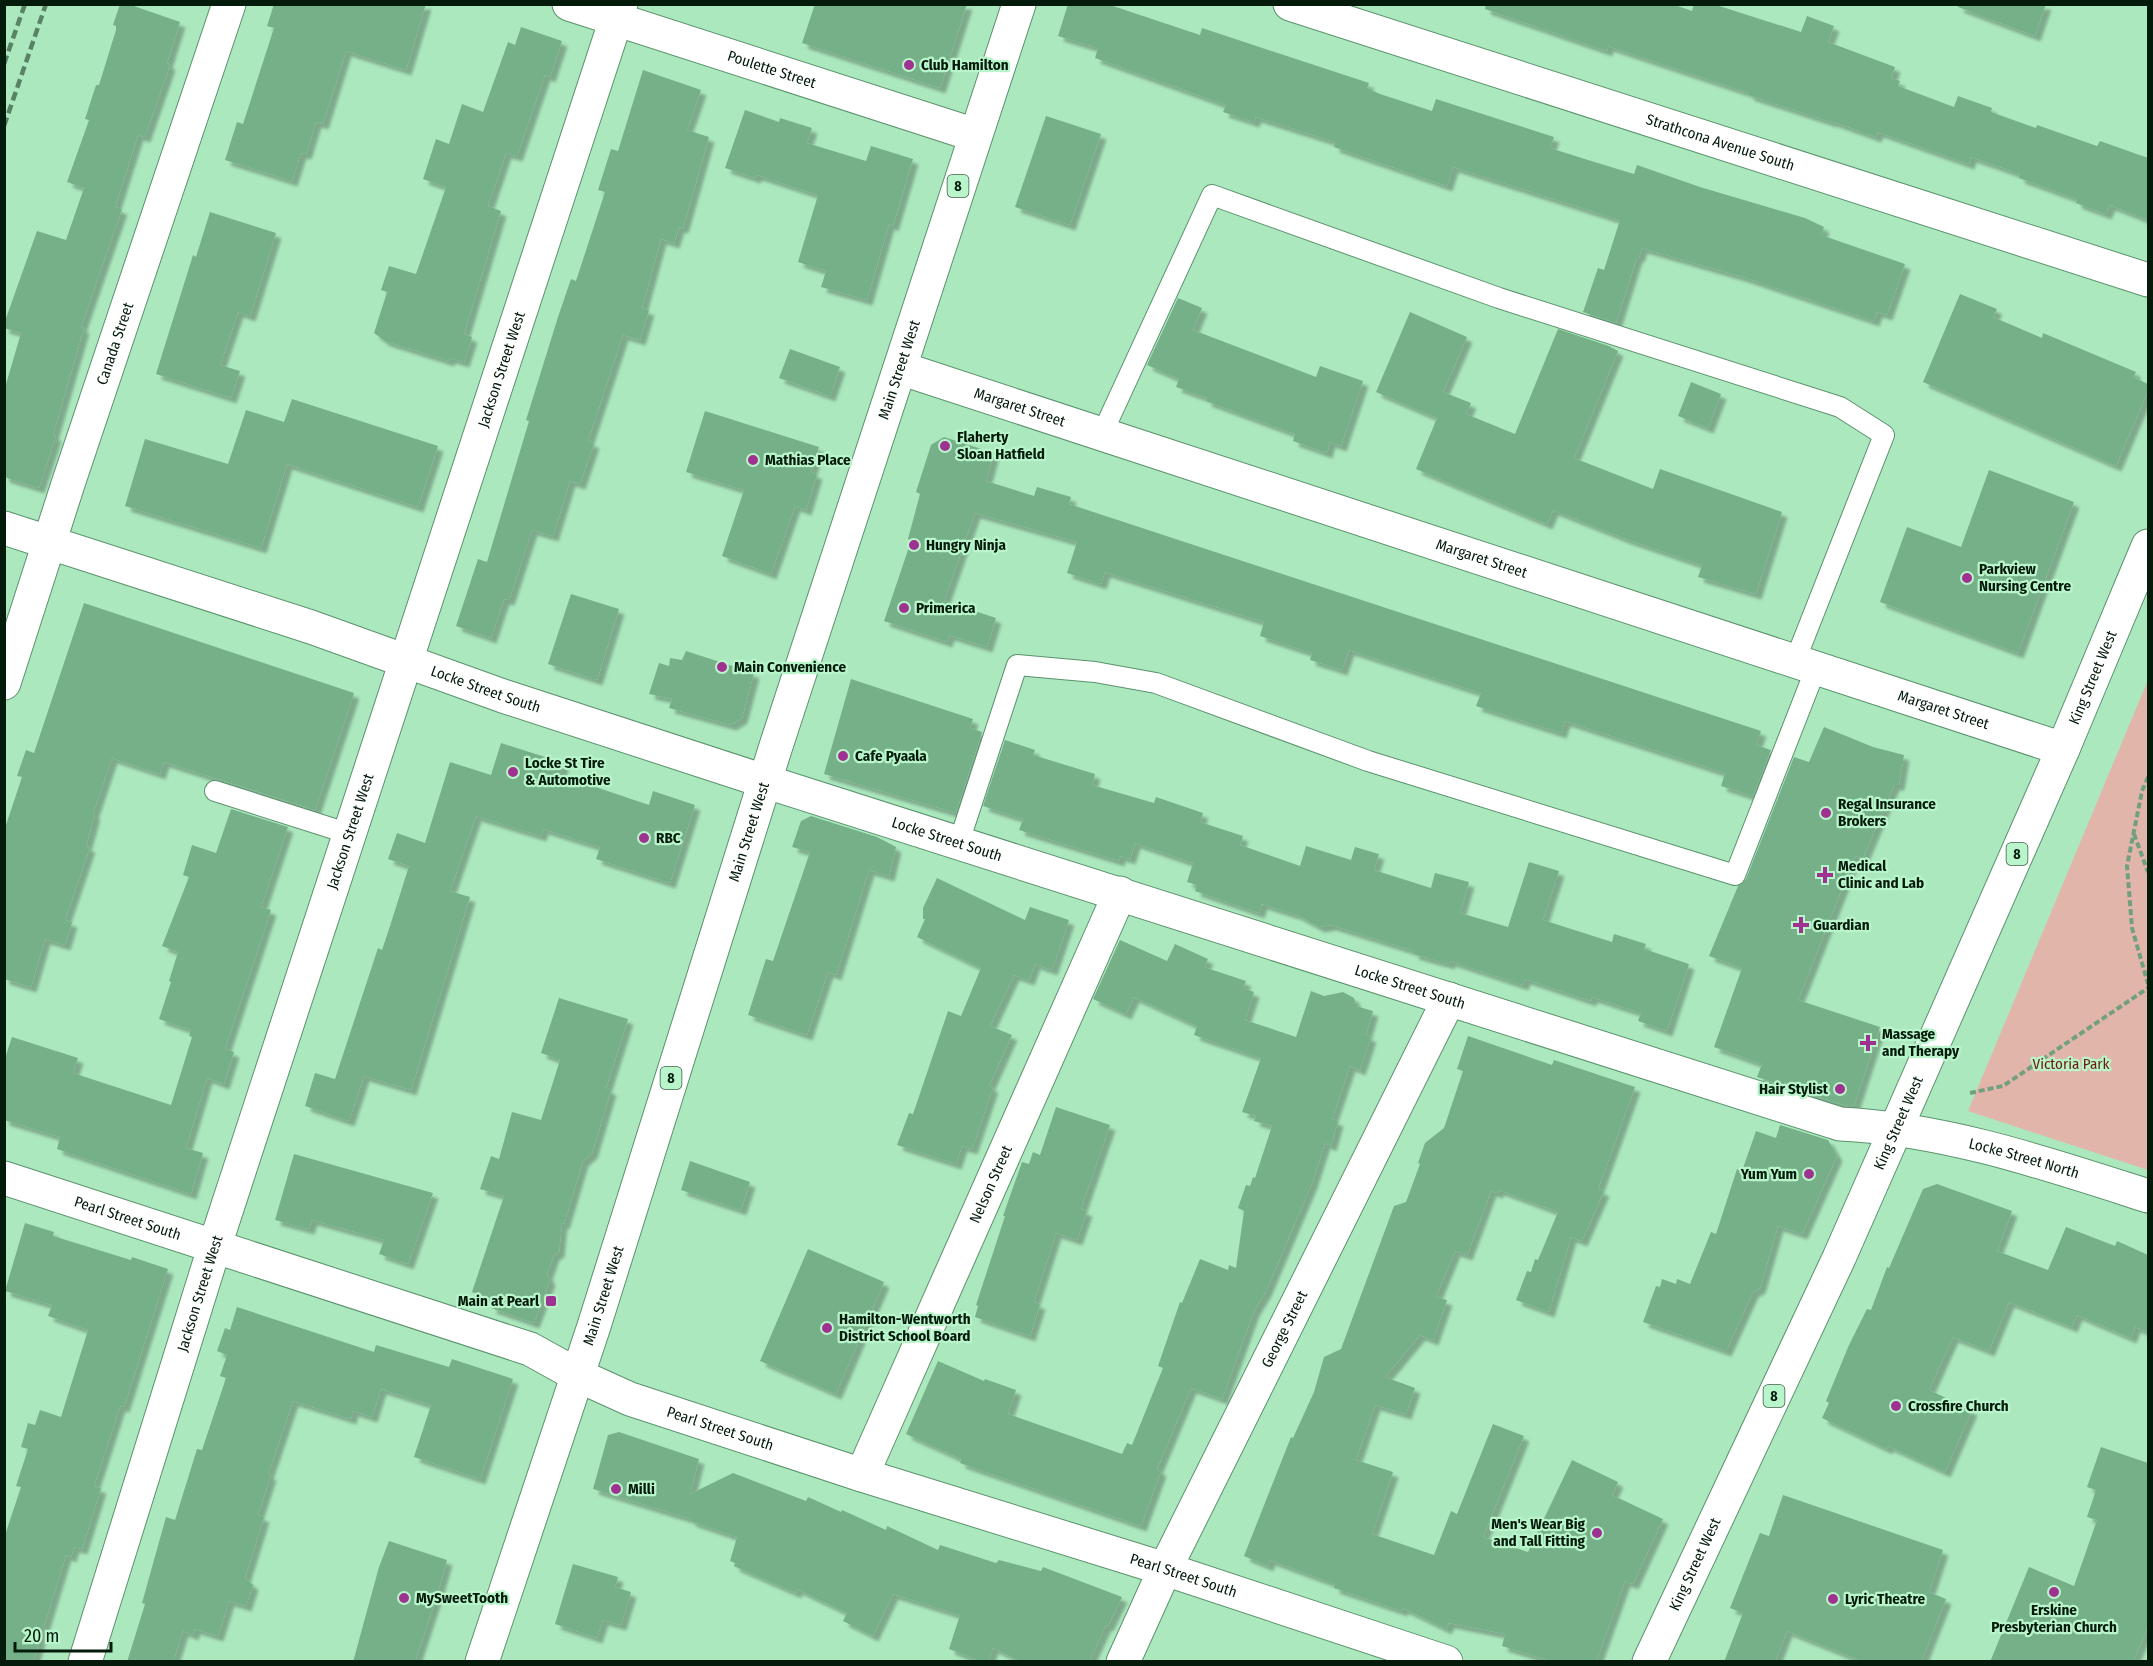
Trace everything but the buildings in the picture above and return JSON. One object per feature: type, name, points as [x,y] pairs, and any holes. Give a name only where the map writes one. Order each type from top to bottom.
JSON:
[{"type":"street","name":"Canada Street","points":[[4,683],[229,4]]},
{"type":"street","name":"Poulette Street","points":[[569,4],[619,12],[975,135]]},
{"type":"street","name":"Main Street West","points":[[482,1662],[577,1374],[764,781],[1019,4]]},
{"type":"street","name":"Strathcona Avenue South","points":[[1290,4],[2148,280]]},
{"type":"street","name":"Jackson Street West","points":[[85,1662],[215,1245],[619,12]]},
{"type":"street","name":"Margaret Street","points":[[900,368],[2063,749]]},
{"type":"street","name":"Locke Street South","points":[[4,528],[311,627],[503,696],[764,781],[1840,1124],[1897,1129]]},
{"type":"street","name":"King Street West","points":[[1649,1662],[1839,1258],[1897,1129],[2063,749],[2148,546]]},
{"type":"street","name":"Nelson Street","points":[[862,1475],[1120,893]]},
{"type":"street","name":"George Street","points":[[1123,1662],[1165,1569],[1449,999]]},
{"type":"street","name":"Locke Street North","points":[[1897,1129],[1960,1140],[2052,1165],[2148,1196]]},
{"type":"street","name":"Pearl Street South","points":[[4,1178],[530,1349],[630,1399],[862,1475],[1165,1569],[1446,1662]]},
{"type":"lane","points":[[959,843],[1017,666],[1095,672],[1156,683],[1368,761],[1735,875],[1884,435],[1840,407],[1499,298],[1212,195],[1102,434]]},
{"type":"lane","points":[[215,791],[350,834]]},
{"type":"path","points":[[1970,1093],[2003,1086],[2148,986],[2132,928],[2127,866],[2142,791],[2148,777]]},
{"type":"path","points":[[2134,833],[2148,872]]},
{"type":"green space","name":"Victoria Park","points":[[2148,680],[2148,1170],[1968,1111]]},
{"type":"railway","points":[[4,64],[25,4]]},
{"type":"railway","points":[[4,126],[46,4]]},
{"type":"place","name":"Club Hamilton","points":[[909,65]]},
{"type":"place","name":"Flaherty Sloan Hatfield","points":[[945,446]]},
{"type":"place","name":"Mathias Place","points":[[753,460]]},
{"type":"place","name":"Hungry Ninja","points":[[914,545]]},
{"type":"place","name":"Parkview Nursing Centre","points":[[1967,578]]},
{"type":"place","name":"Primerica","points":[[904,608]]},
{"type":"place","name":"Main Convenience","points":[[722,667]]},
{"type":"place","name":"Cafe Pyaala","points":[[843,756]]},
{"type":"place","name":"Locke St Tire & Automotive","points":[[513,772]]},
{"type":"place","name":"Regal Insurance Brokers","points":[[1826,813]]},
{"type":"place","name":"RBC","points":[[644,838]]},
{"type":"place","name":"Medical Clinic and Lab","points":[[1825,875]]},
{"type":"place","name":"Guardian","points":[[1801,925]]},
{"type":"place","name":"Massage and Therapy","points":[[1868,1043]]},
{"type":"place","name":"Hair Stylist","points":[[1840,1089]]},
{"type":"place","name":"Yum Yum","points":[[1809,1174]]},
{"type":"place","name":"Main at Pearl","points":[[551,1301]]},
{"type":"place","name":"Hamilton-Wentworth District School Board","points":[[827,1328]]},
{"type":"place","name":"Crossfire Church","points":[[1896,1406]]},
{"type":"place","name":"Milli","points":[[616,1489]]},
{"type":"place","name":"Men's Wear Big and Tall Fitting","points":[[1597,1533]]},
{"type":"place","name":"Erskine Presbyterian Church","points":[[2054,1592]]},
{"type":"place","name":"MySweetTooth","points":[[404,1598]]},
{"type":"place","name":"Lyric Theatre","points":[[1833,1599]]}]
